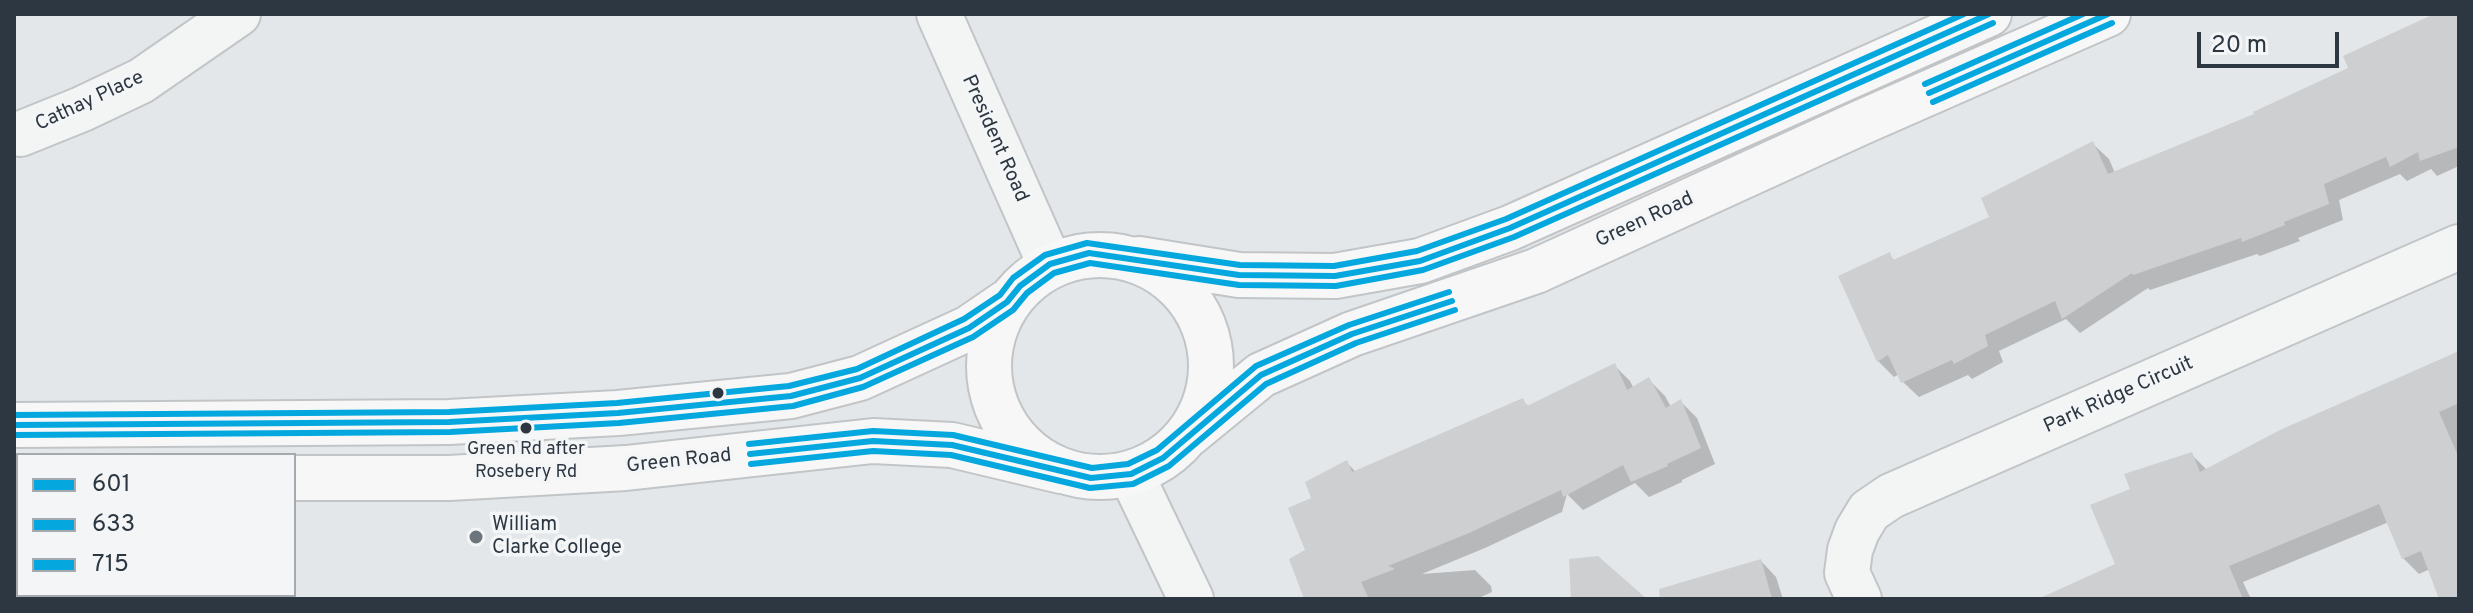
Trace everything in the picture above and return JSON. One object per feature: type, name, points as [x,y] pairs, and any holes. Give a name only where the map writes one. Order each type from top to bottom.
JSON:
[{"type":"main road","points":[[14,425],[449,422],[618,413],[791,396],[860,378],[969,328],[1007,302],[1020,286],[1050,264],[1089,253],[1239,275],[1322,276],[1420,261],[1510,228],[1989,14]]},
{"type":"main road","name":"Green Road","points":[[1189,434],[1261,375],[1352,334],[1536,271],[2108,14]]},
{"type":"main road","points":[[1007,302],[990,343],[991,392],[1009,431],[1036,458],[1061,471],[1091,478],[1131,474],[1163,458],[1189,434],[1207,396],[1211,353],[1201,316],[1163,272],[1139,259]]},
{"type":"main road","name":"Green Road","points":[[296,478],[449,478],[626,468],[873,441],[952,445],[1061,471]]},
{"type":"street","name":"Cathay Place","points":[[20,134],[141,81],[238,14]]},
{"type":"street","name":"President Road","points":[[939,14],[1050,264]]},
{"type":"street","name":"Park Ridge Circuit","points":[[1859,599],[1847,573],[1850,550],[1869,511],[1891,496],[2459,247]]},
{"type":"street","points":[[1131,474],[1191,599]]},
{"type":"building","points":[[2434,14],[2459,14],[2459,147],[2420,161],[2418,152],[2390,167],[2386,157],[2324,184],[2329,204],[2242,242],[2241,238],[2132,273],[2062,319],[2055,301],[1985,335],[1988,346],[1954,364],[1952,360],[1901,383],[1888,355],[1877,362],[1838,276],[1890,252],[1893,260],[1989,217],[1981,198],[2093,141],[2108,174],[2254,114],[2348,68],[2343,56]]},
{"type":"building","points":[[2459,351],[2459,403],[2439,412],[2459,458],[2459,599],[2439,599],[2421,551],[2402,559],[2379,504],[2229,566],[2243,599],[2038,599],[2115,564],[2090,505],[2130,489],[2124,474],[2192,452],[2200,472],[2280,430]]},
{"type":"building","points":[[1615,363],[1627,390],[1649,377],[1666,408],[1681,399],[1701,448],[1631,482],[1623,465],[1563,497],[1561,490],[1388,566],[1395,569],[1361,582],[1369,599],[1304,599],[1289,559],[1305,550],[1288,508],[1311,498],[1305,482],[1347,460],[1352,472],[1523,398],[1527,406]]},
{"type":"building","points":[[1598,556],[1647,599],[1571,599],[1569,559]]},
{"type":"building","points":[[1761,559],[1772,599],[1660,599],[1659,589]]},
{"type":"transit line","name":"715","points":[[14,415],[449,412],[617,403],[789,386],[857,369],[964,319],[1000,295],[1013,278],[1045,255],[1087,243],[1240,265],[1334,266],[1417,251],[1506,219],[1964,14]]},
{"type":"transit line","name":"601","points":[[14,425],[449,422],[618,413],[791,396],[860,378],[969,328],[1007,302],[1020,286],[1050,264],[1089,253],[1239,275],[1335,276],[1420,261],[1510,228],[1989,14]]},
{"type":"transit line","name":"715","points":[[1925,84],[2083,14]]},
{"type":"transit line","name":"601","points":[[1929,93],[2108,14]]},
{"type":"transit line","name":"633","points":[[14,435],[450,432],[619,423],[793,406],[863,387],[973,337],[1013,310],[1027,293],[1054,273],[1090,263],[1239,285],[1336,286],[1423,270],[1514,237],[1993,23]]},
{"type":"transit line","name":"633","points":[[1933,102],[2112,23]]},
{"type":"transit line","name":"715","points":[[749,444],[873,431],[953,435],[1092,468],[1128,464],[1157,450],[1256,366],[1349,325],[1449,292]]},
{"type":"transit line","name":"601","points":[[750,454],[873,441],[952,445],[1091,478],[1131,474],[1163,458],[1261,375],[1352,334],[1452,301]]},
{"type":"transit line","name":"633","points":[[751,464],[873,451],[951,455],[1090,488],[1133,484],[1169,466],[1266,384],[1356,343],[1455,310]]},
{"type":"place","name":"Green Rd after Rosebery Rd","points":[[526,428]]},
{"type":"place","name":"William Clarke College","points":[[476,537]]}]
